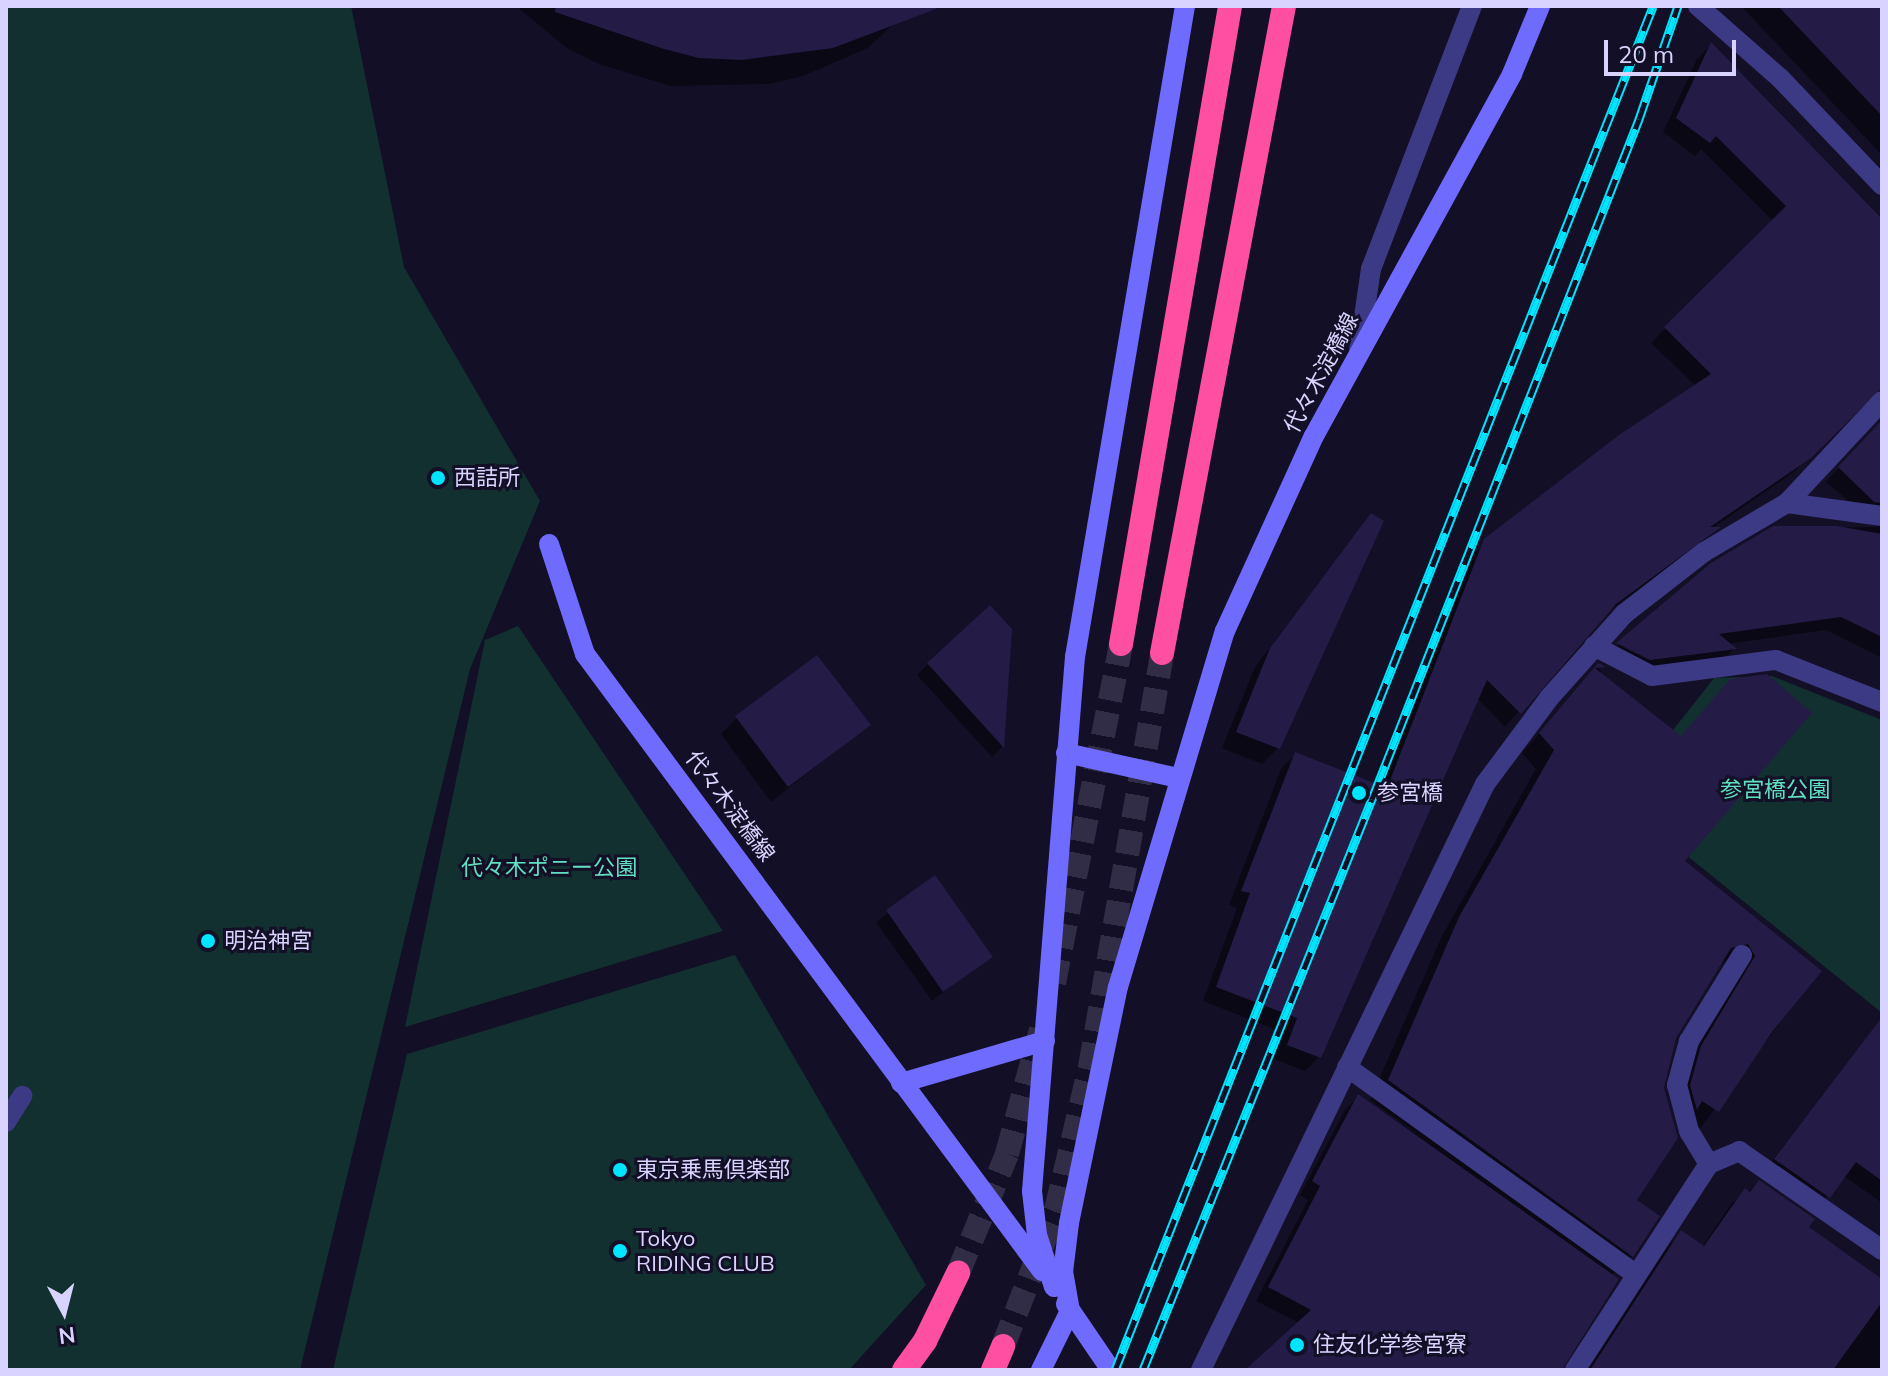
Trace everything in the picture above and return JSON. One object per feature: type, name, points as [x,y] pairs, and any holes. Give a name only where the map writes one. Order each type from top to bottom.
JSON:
[{"type":"highway","points":[[1121,644],[1230,6]]},
{"type":"highway","points":[[1162,653],[1284,6]]},
{"type":"highway","points":[[904,1370],[925,1341],[958,1273]]},
{"type":"highway","points":[[993,1370],[1003,1346]]},
{"type":"street","points":[[1111,1370],[1054,1287],[1037,1235],[1032,1191],[1066,753],[1105,466],[1185,6]]},
{"type":"street","points":[[1359,354],[1371,269],[1472,6]]},
{"type":"street","name":"代々木淀橋線","points":[[1070,1311],[1063,1272],[1080,1158],[1118,987],[1178,778],[1225,631],[1258,553],[1359,354],[1512,74],[1540,6]]},
{"type":"street","points":[[1698,6],[1780,78],[1882,185]]},
{"type":"street","points":[[1201,1370],[1485,784],[1594,646],[1624,614],[1704,552],[1787,503],[1882,401]]},
{"type":"street","points":[[1787,503],[1882,516]]},
{"type":"street","name":"代々木淀橋線","points":[[549,544],[585,654],[1054,1287]]},
{"type":"street","points":[[1594,646],[1652,676],[1776,660],[1882,702]]},
{"type":"street","points":[[1066,753],[1178,778]]},
{"type":"street","points":[[1709,1164],[1689,1131],[1677,1085],[1689,1041],[1742,955]]},
{"type":"street","points":[[901,1083],[1045,1041]]},
{"type":"street","points":[[1347,1067],[1636,1275]]},
{"type":"street","points":[[6,1122],[22,1096]]},
{"type":"street","points":[[1575,1370],[1709,1164],[1739,1151],[1882,1250]]},
{"type":"street","points":[[1041,1370],[1070,1311]]},
{"type":"green space","name":"明治神宮","points":[[6,6],[351,6],[404,267],[540,501],[470,669],[300,1370],[6,1370]]},
{"type":"green space","name":"代々木ポニー公園","points":[[518,626],[723,931],[405,1027],[485,640]]},
{"type":"green space","name":"参宮橋公園","points":[[1772,676],[1882,720],[1882,1013],[1618,800],[1714,678]]},
{"type":"green space","name":"東京乗馬倶楽部","points":[[735,955],[926,1285],[849,1370],[333,1370],[407,1054]]},
{"type":"building","points":[[556,6],[936,6],[936,9],[833,48],[742,60],[699,58],[664,49],[555,12]]},
{"type":"building","points":[[1778,6],[1882,6],[1882,116]]},
{"type":"building","points":[[1711,42],[1882,219],[1882,388],[1811,458],[1710,527],[1721,527],[1616,604],[1521,714],[1487,680],[1321,1058],[1287,1045],[1297,1018],[1216,987],[1250,893],[1241,891],[1295,752],[1387,788],[1484,539],[1619,435],[1711,374],[1664,327],[1786,206],[1716,136],[1710,143],[1676,118]]},
{"type":"building","points":[[1882,420],[1882,503],[1874,502],[1838,467]]},
{"type":"building","points":[[1371,513],[1384,521],[1280,749],[1236,732],[1270,648]]},
{"type":"building","points":[[1773,526],[1837,526],[1882,534],[1882,637],[1841,617],[1719,634],[1737,649],[1650,660],[1616,643],[1711,563]]},
{"type":"building","points":[[990,605],[1012,629],[1004,748],[927,663]]},
{"type":"building","points":[[817,655],[871,725],[788,787],[735,716]]},
{"type":"building","points":[[1598,663],[1606,667],[1595,668],[1681,736],[1730,679],[1767,674],[1812,713],[1685,861],[1822,971],[1772,1032],[1719,1112],[1702,1101],[1697,1110],[1690,1085],[1701,1046],[1755,956],[1748,944],[1731,948],[1676,1038],[1664,1088],[1678,1138],[1637,1200],[1660,1216],[1633,1257],[1388,1080],[1459,917],[1554,750],[1539,733]]},
{"type":"building","points":[[935,875],[993,957],[943,992],[886,910]]},
{"type":"building","points":[[1882,1017],[1882,1181],[1856,1162],[1830,1198],[1774,1159]]},
{"type":"building","points":[[1358,1094],[1619,1279],[1562,1370],[1245,1370],[1311,1310],[1268,1287],[1320,1186],[1312,1181]]},
{"type":"building","points":[[1759,1180],[1815,1219],[1809,1227],[1882,1279],[1882,1302],[1833,1370],[1590,1370],[1681,1230],[1704,1246],[1745,1188],[1750,1192]]},
{"type":"tunnel","points":[[1054,983],[1121,644]]},
{"type":"tunnel","points":[[1003,1346],[1056,1210],[1090,1067],[1162,653]]},
{"type":"tunnel","points":[[958,1273],[1007,1154],[1041,1030]]},
{"type":"railway","points":[[1115,1370],[1653,6]]},
{"type":"railway","points":[[1143,1370],[1372,799],[1639,119],[1678,6]]},
{"type":"place","name":"西詰所","points":[[438,478]]},
{"type":"place","name":"参宮橋","points":[[1359,793]]},
{"type":"place","name":"明治神宮","points":[[208,941]]},
{"type":"place","name":"東京乗馬倶楽部","points":[[620,1170]]},
{"type":"place","name":"Tokyo RIDING CLUB","points":[[620,1251]]},
{"type":"place","name":"住友化学参宮寮","points":[[1297,1345]]}]
